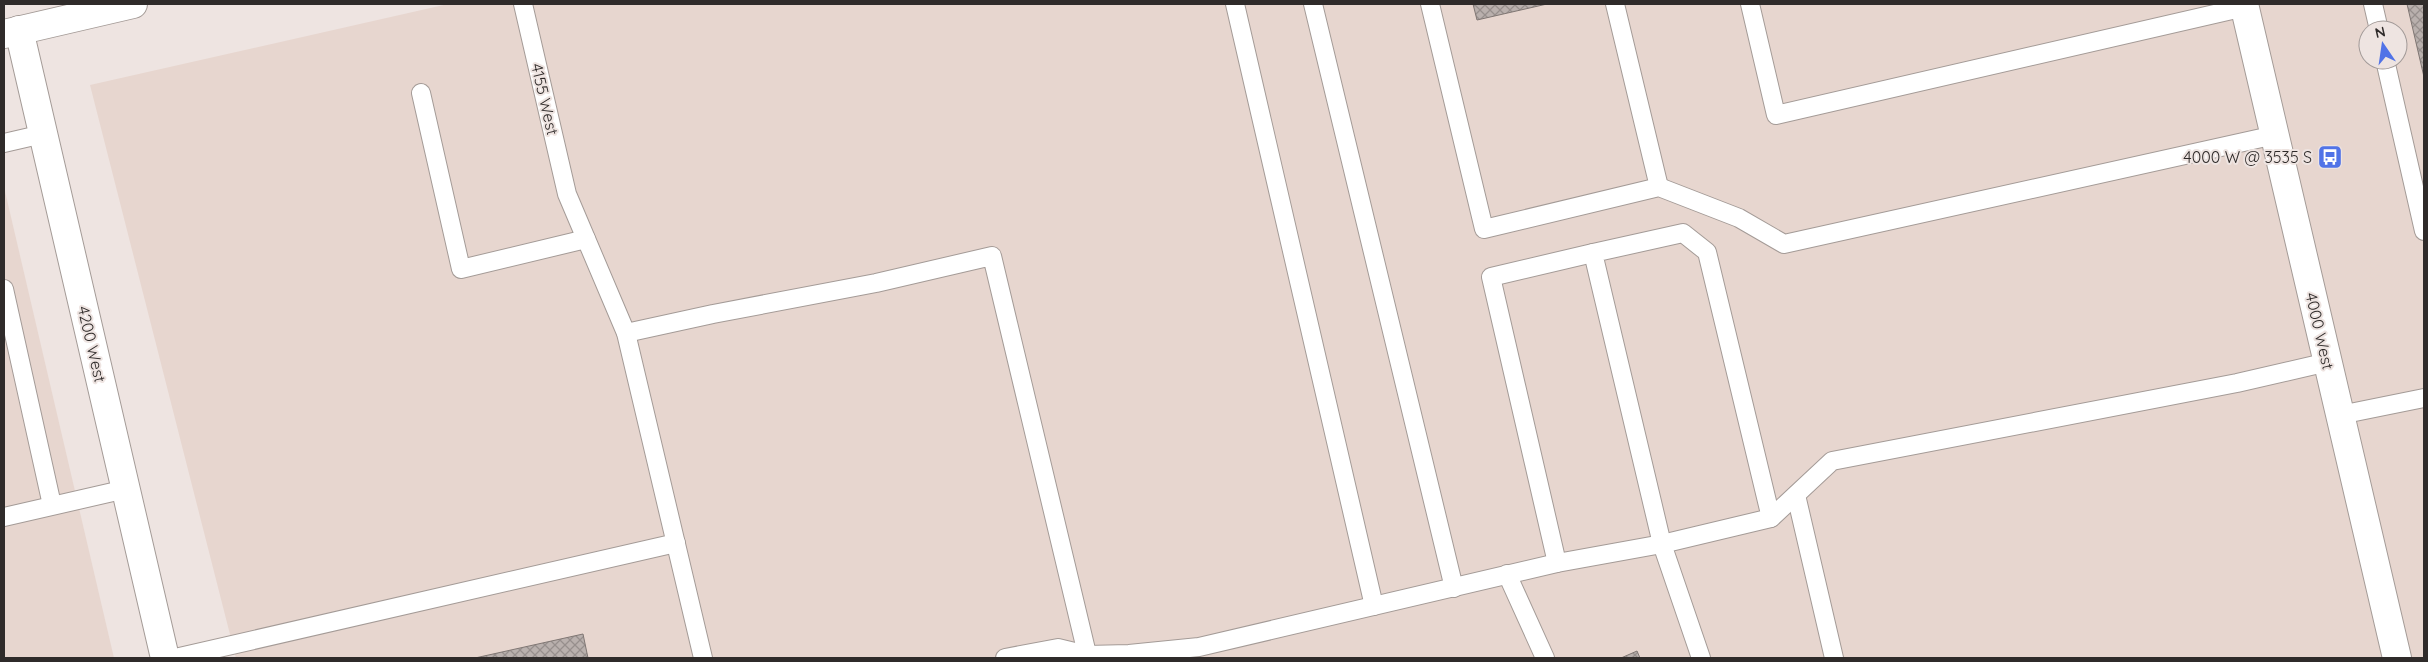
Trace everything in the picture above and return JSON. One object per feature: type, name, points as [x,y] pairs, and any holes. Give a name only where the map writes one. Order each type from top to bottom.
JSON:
[{"type":"street","points":[[11,32],[58,12],[133,4]]},
{"type":"street","name":"4000 West","points":[[2244,5],[2397,658]]},
{"type":"street","name":"4200 West","points":[[11,32],[44,134],[165,658]]},
{"type":"lane","name":"4155 West","points":[[523,4],[567,194],[626,333],[703,658]]},
{"type":"lane","points":[[1235,4],[1374,606]]},
{"type":"lane","points":[[1314,4],[1454,588]]},
{"type":"lane","points":[[1430,4],[1484,229],[1659,187],[1739,218],[1784,244],[2275,135]]},
{"type":"lane","points":[[1615,4],[1659,187]]},
{"type":"lane","points":[[1750,4],[1776,115],[2244,5]]},
{"type":"lane","points":[[2373,4],[2377,20]]},
{"type":"lane","points":[[2387,70],[2424,231]]},
{"type":"lane","points":[[421,93],[461,269],[586,239]]},
{"type":"lane","points":[[4,143],[44,134]]},
{"type":"lane","points":[[1556,563],[1491,277],[1683,233],[1707,252],[1771,518]]},
{"type":"lane","points":[[1592,253],[1662,544],[1701,658]]},
{"type":"lane","points":[[626,333],[712,314],[876,283],[992,256],[1087,656]]},
{"type":"lane","points":[[4,289],[52,505]]},
{"type":"lane","points":[[1005,658],[1058,648],[1087,656],[1201,653],[1374,606],[1507,574],[1662,544],[1771,518],[1832,461],[2237,383],[2328,362]]},
{"type":"lane","points":[[2340,415],[2424,398]]},
{"type":"lane","points":[[4,517],[126,489]]},
{"type":"lane","points":[[1796,495],[1834,658]]},
{"type":"lane","points":[[176,658],[676,543]]},
{"type":"lane","points":[[1507,574],[1545,658]]},
{"type":"shaded area","points":[[448,4],[2424,4],[2424,658],[236,658],[90,85]]},
{"type":"shaded area","points":[[4,187],[114,658],[4,658]]},
{"type":"building","points":[[1473,4],[1547,4],[1477,20]]},
{"type":"building","points":[[2407,4],[2424,4],[2424,77]]},
{"type":"building","points":[[583,634],[588,658],[475,658]]},
{"type":"building","points":[[1637,651],[1640,658],[1621,658]]},
{"type":"place","name":"4000 W @ 3535 S","points":[[2330,157]]}]
